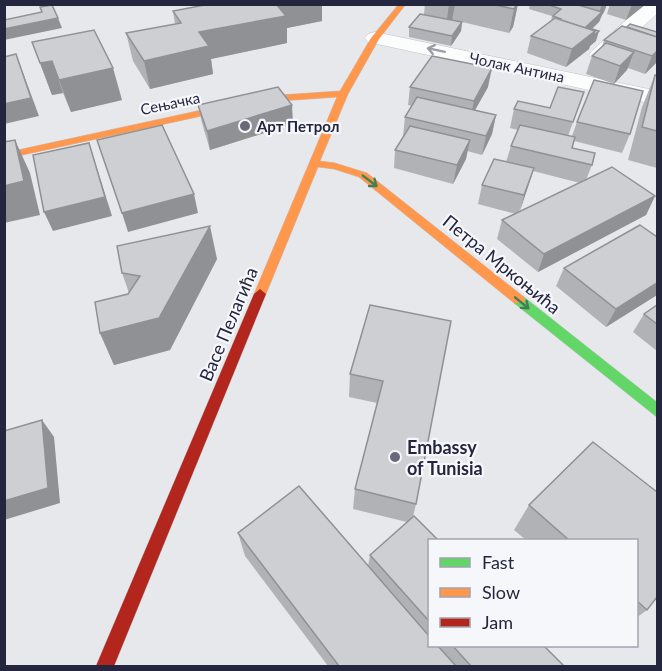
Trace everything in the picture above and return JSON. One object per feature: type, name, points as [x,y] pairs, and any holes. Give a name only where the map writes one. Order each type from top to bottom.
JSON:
[{"type":"street","name":"Васе Пелагића","points":[[105,666],[344,94],[375,38],[403,4]]},
{"type":"street","points":[[573,78],[656,4]]},
{"type":"street","name":"Чолак Антина","points":[[375,38],[573,78],[657,98]]},
{"type":"street","name":"Сењачка","points":[[4,156],[266,99],[344,94]]},
{"type":"street","name":"Петра Мркоњића","points":[[315,164],[335,166],[363,175],[657,412]]},
{"type":"building","points":[[210,4],[276,4],[286,16],[199,32],[209,46],[144,61],[126,33],[181,23],[173,11]]},
{"type":"building","points":[[491,4],[517,4],[514,9]]},
{"type":"building","points":[[546,4],[575,4],[602,12],[586,27],[599,31],[593,36],[595,31],[560,20],[553,16],[561,9]]},
{"type":"building","points":[[52,5],[58,18],[4,29],[4,20],[42,12],[40,7]]},
{"type":"building","points":[[420,14],[462,22],[452,36],[409,27]]},
{"type":"building","points":[[555,18],[595,31],[572,49],[531,36]]},
{"type":"building","points":[[630,24],[657,32],[657,37],[627,27]]},
{"type":"building","points":[[622,26],[657,37],[657,51],[652,56],[604,40]]},
{"type":"building","points":[[94,30],[113,68],[59,80],[52,61],[40,63],[32,42]]},
{"type":"building","points":[[606,43],[634,52],[620,66],[592,56]]},
{"type":"building","points":[[16,54],[31,98],[4,104],[4,57]]},
{"type":"building","points":[[432,56],[492,68],[474,101],[410,87]]},
{"type":"building","points":[[655,75],[657,76],[657,131],[642,127]]},
{"type":"building","points":[[594,80],[643,91],[630,134],[577,122]]},
{"type":"building","points":[[278,87],[292,105],[207,131],[198,105]]},
{"type":"building","points":[[558,87],[584,92],[573,122],[514,109],[518,101],[550,108]]},
{"type":"building","points":[[417,97],[496,115],[486,136],[405,117]]},
{"type":"building","points":[[162,125],[194,194],[122,213],[97,140]]},
{"type":"building","points":[[520,125],[575,137],[572,148],[595,153],[592,165],[511,146]]},
{"type":"building","points":[[410,126],[470,140],[457,165],[395,150]]},
{"type":"building","points":[[15,140],[24,181],[4,186],[4,142]]},
{"type":"building","points":[[89,143],[105,197],[44,212],[33,155]]},
{"type":"building","points":[[494,159],[534,168],[524,195],[482,185]]},
{"type":"building","points":[[612,167],[655,196],[544,254],[502,220]]},
{"type":"building","points":[[640,225],[657,237],[657,283],[616,309],[564,268]]},
{"type":"building","points":[[210,226],[159,318],[100,333],[95,302],[128,294],[140,276],[122,273],[117,246]]},
{"type":"building","name":"Embassy of Tunisia","points":[[370,305],[451,321],[416,504],[355,489],[383,381],[350,374]]},
{"type":"building","points":[[657,305],[657,324],[644,314]]},
{"type":"building","points":[[42,420],[48,488],[4,501],[4,431]]},
{"type":"building","points":[[593,442],[657,492],[657,597],[647,610],[638,602],[638,539],[568,539],[529,505]]},
{"type":"building","points":[[299,486],[428,635],[428,647],[439,647],[456,666],[339,666],[238,533]]},
{"type":"building","points":[[414,516],[437,539],[428,539],[428,620],[370,555]]},
{"type":"building","points":[[454,647],[545,647],[564,666],[471,666]]},
{"type":"traffic: fast","points":[[519,300],[658,412]]},
{"type":"traffic: slow","points":[[260,294],[343,94],[375,38],[403,4]]},
{"type":"traffic: slow","points":[[4,156],[266,99],[343,94]]},
{"type":"traffic: slow","points":[[315,164],[335,166],[363,175],[519,300]]},
{"type":"traffic: jam","points":[[105,666],[260,294]]},
{"type":"place","name":"Арт Петрол","points":[[245,126]]},
{"type":"place","name":"Embassy of Tunisia","points":[[395,457]]}]
